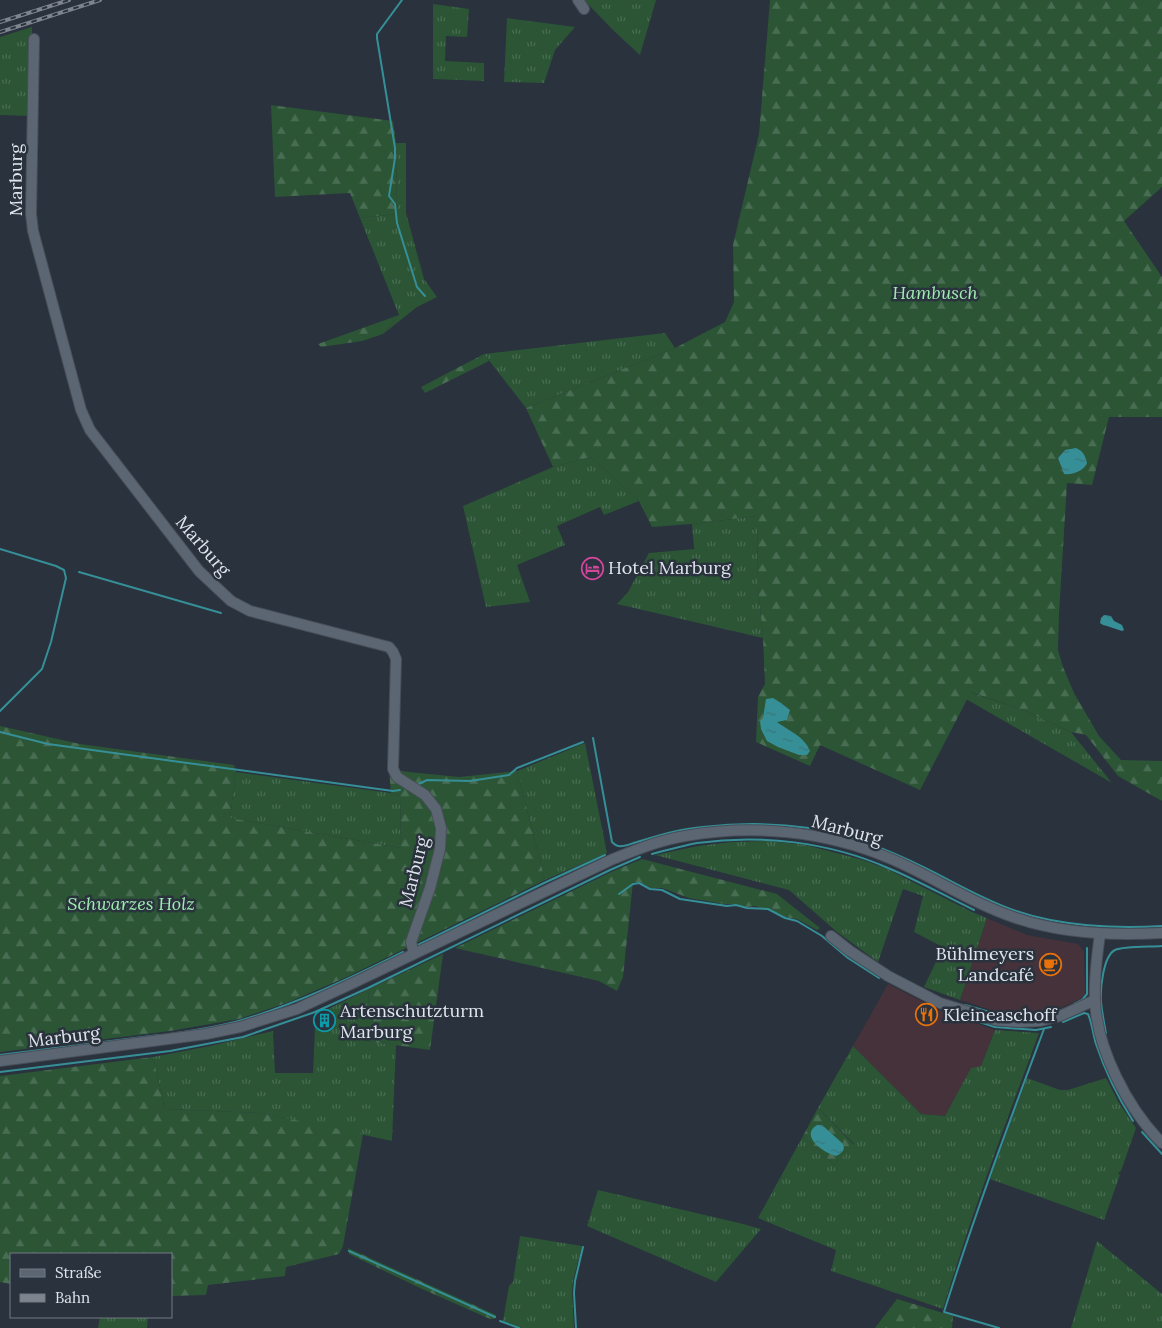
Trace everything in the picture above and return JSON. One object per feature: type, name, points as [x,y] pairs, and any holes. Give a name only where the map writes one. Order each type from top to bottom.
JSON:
[{"type":"street","points":[[578,0],[584,9]]},
{"type":"street","name":"Marburg","points":[[34,39],[31,214],[33,231],[81,410],[90,430],[100,444],[199,571],[231,601],[250,611],[389,647],[393,652],[396,659],[393,769],[397,777],[426,795],[436,810],[441,828],[440,849],[430,888],[410,942],[414,953]]},
{"type":"street","name":"Marburg","points":[[0,1061],[171,1040],[240,1027],[297,1009],[605,863],[641,848],[684,836],[729,831],[766,830],[842,842],[890,858],[978,902],[1016,918],[1054,928],[1100,934],[1162,933]]},
{"type":"street","points":[[1100,934],[1095,1000],[1104,1048],[1117,1078],[1132,1105],[1152,1133],[1162,1143]]},
{"type":"street","points":[[831,936],[888,976],[940,1003],[996,1020],[1040,1022],[1060,1016],[1095,1000]]},
{"type":"shaded area","points":[[987,918],[1027,935],[1078,944],[1084,951],[1085,994],[1080,999],[1058,1009],[1039,1015],[1021,1016],[997,1012],[960,1000]]},
{"type":"shaded area","points":[[888,984],[939,1010],[995,1030],[981,1066],[971,1069],[945,1116],[921,1114],[853,1046]]},
{"type":"green space","points":[[584,0],[656,0],[640,55],[614,31]]},
{"type":"green space","name":"Hambusch","points":[[770,0],[1162,0],[1162,187],[1124,221],[1162,277],[1162,417],[1109,417],[1092,485],[1067,483],[1058,650],[1074,693],[1099,736],[1121,760],[1162,761],[1162,801],[1118,776],[1086,735],[1071,732],[1028,712],[971,692],[920,790],[820,745],[810,766],[756,742],[758,697],[765,684],[758,586],[757,516],[652,527],[639,501],[591,457],[553,467],[526,408],[675,348],[725,322],[734,302],[733,245],[759,134]],"holes":[[[1065,450],[1085,467],[1069,474],[1064,474],[1058,458]]]},
{"type":"green space","points":[[433,4],[469,9],[467,37],[446,36],[445,61],[484,63],[484,81],[433,79]]},
{"type":"green space","points":[[507,18],[575,27],[555,50],[544,83],[504,82]]},
{"type":"green space","points":[[32,27],[31,116],[0,115],[0,37]]},
{"type":"green space","points":[[271,105],[393,121],[396,143],[397,214],[360,218],[350,193],[275,197]]},
{"type":"green space","points":[[396,143],[406,143],[406,213],[424,279],[437,297],[417,307],[383,334],[399,315],[360,218],[397,214]]},
{"type":"green space","points":[[399,315],[383,334],[362,341],[321,347],[318,344]]},
{"type":"green space","points":[[665,333],[675,348],[526,408],[484,354]]},
{"type":"green space","points":[[484,354],[489,361],[425,393],[421,387]]},
{"type":"green space","points":[[591,457],[639,501],[604,515],[600,507],[557,526],[565,545],[517,565],[530,602],[486,607],[463,506],[553,467]]},
{"type":"green space","points":[[757,516],[758,586],[763,638],[617,604],[628,592],[649,553],[694,549],[692,524]]},
{"type":"green space","points":[[970,692],[1028,712],[1071,732],[1112,783],[966,699]]},
{"type":"green space","name":"Schwarzes Holz","points":[[0,726],[80,744],[234,765],[236,772],[230,818],[401,848],[400,796],[391,793],[389,770],[459,777],[517,771],[545,880],[349,976],[289,1002],[239,1019],[170,1031],[0,1052]]},
{"type":"green space","points":[[585,743],[607,853],[545,880],[517,771]]},
{"type":"green space","points":[[236,772],[391,793],[400,796],[401,848],[230,818]]},
{"type":"green space","points":[[768,841],[806,845],[863,860],[887,869],[987,918],[960,1000],[924,987],[943,947],[914,932],[923,896],[903,889],[878,962],[837,932],[789,890],[655,855],[698,846],[732,842]]},
{"type":"green space","points":[[642,859],[777,894],[820,928],[817,930],[797,919],[785,917],[769,908],[747,907],[689,898],[662,888],[651,888],[640,882],[633,882],[623,977],[617,991],[599,981],[455,948],[611,872]]},
{"type":"green space","points":[[443,954],[430,1050],[366,1041],[369,989]]},
{"type":"green space","points":[[369,989],[366,1041],[396,1045],[392,1141],[261,1113],[165,1109],[153,1057],[273,1031],[275,1073],[313,1073],[315,1027],[327,1022],[324,1011]]},
{"type":"green space","points":[[995,1030],[1039,1033],[977,1205],[943,1309],[831,1271],[836,1250],[758,1218],[803,1136],[834,1165],[854,1144],[818,1108],[853,1046],[921,1114],[945,1116],[971,1068],[981,1066]]},
{"type":"green space","points":[[153,1057],[165,1109],[261,1113],[363,1134],[343,1246],[339,1254],[286,1267],[285,1276],[208,1285],[206,1295],[172,1296],[172,1253],[10,1253],[10,1284],[0,1282],[0,1076]]},
{"type":"green space","points":[[1027,1078],[1060,1090],[1068,1090],[1106,1078],[1119,1103],[1136,1128],[1121,1171],[1118,1173],[1120,1175],[1104,1220],[990,1179]]},
{"type":"green space","points":[[818,1108],[854,1145],[834,1165],[803,1136]]},
{"type":"green space","points":[[598,1190],[761,1229],[716,1282],[587,1226]]},
{"type":"green space","points":[[520,1236],[582,1246],[573,1281],[574,1328],[521,1328],[503,1321],[509,1286],[513,1282]]},
{"type":"green space","points":[[1097,1241],[1162,1294],[1162,1328],[1071,1328]]},
{"type":"green space","points":[[348,1248],[496,1315],[495,1319],[490,1319],[420,1288],[349,1254]]},
{"type":"green space","points":[[897,1299],[953,1316],[952,1328],[875,1328]]},
{"type":"green space","points":[[100,1318],[148,1318],[147,1328],[98,1328]]},
{"type":"water","points":[[1076,448],[1083,454],[1087,463],[1077,472],[1064,474],[1058,458],[1065,450]]},
{"type":"water","points":[[1104,615],[1111,616],[1114,621],[1122,625],[1124,630],[1122,631],[1100,623]]},
{"type":"water","points":[[773,698],[790,710],[787,720],[777,722],[804,741],[810,751],[807,755],[799,755],[767,741],[761,729],[760,721],[763,718],[766,699]]},
{"type":"water","points":[[817,1125],[822,1125],[842,1143],[844,1149],[841,1153],[836,1156],[815,1144],[811,1134],[812,1129]]},
{"type":"waterway","points":[[402,0],[377,34],[395,148],[389,196],[395,204],[397,223],[417,287],[425,296]]},
{"type":"waterway","points":[[0,549],[56,566],[64,570],[66,578],[51,642],[42,669],[0,711]]},
{"type":"waterway","points":[[79,572],[221,613]]},
{"type":"waterway","points":[[0,732],[48,744],[393,791],[400,790]]},
{"type":"waterway","points":[[593,738],[612,842],[618,846],[626,846],[657,836],[693,828],[743,824],[796,826],[839,834],[882,848],[992,902],[1033,916],[1069,923],[1107,927],[1162,926]]},
{"type":"waterway","points":[[417,785],[427,780],[470,781],[509,775],[517,768],[583,742]]},
{"type":"waterway","points":[[652,854],[697,843],[721,840],[770,840],[819,846],[865,859],[888,868],[974,910]]},
{"type":"waterway","points":[[418,945],[605,855]]},
{"type":"waterway","points":[[0,1072],[170,1051],[243,1037],[315,1012],[368,988],[640,857]]},
{"type":"waterway","points":[[619,894],[633,884],[639,883],[650,889],[662,890],[680,899],[727,906],[736,905],[747,908],[768,909],[785,918],[797,921],[822,936],[848,958],[879,978]]},
{"type":"waterway","points":[[1106,1033],[1101,1006],[1101,990],[1105,966],[1111,953],[1125,948],[1162,946]]},
{"type":"waterway","points":[[1074,1004],[1082,1000],[1087,994],[1087,948]]},
{"type":"waterway","points":[[171,1034],[225,1025],[283,1006],[403,952]]},
{"type":"waterway","points":[[965,1005],[1009,1016]]},
{"type":"waterway","points":[[1046,1014],[1061,1010]]},
{"type":"waterway","points":[[1063,1022],[1084,1013],[1088,1014],[1103,1064],[1133,1121]]},
{"type":"waterway","points":[[961,1016],[995,1027],[1036,1030],[1051,1027]]},
{"type":"waterway","points":[[999,1328],[944,1312],[980,1205],[1044,1029]]},
{"type":"waterway","points":[[0,1055],[159,1035]]},
{"type":"waterway","points":[[1142,1132],[1162,1154]]},
{"type":"waterway","points":[[576,1328],[575,1281],[583,1247]]},
{"type":"waterway","points":[[349,1251],[495,1317]]},
{"type":"waterway","points":[[500,1321],[519,1328]]},
{"type":"railway","points":[[0,22],[69,0]]},
{"type":"railway","points":[[0,32],[100,0]]},
{"type":"place","name":"Hotel Marburg","points":[[592,568]]},
{"type":"place","name":"Bühlmeyers Landcafé","points":[[1050,964]]},
{"type":"place","name":"Kleineaschoff","points":[[927,1015]]},
{"type":"place","name":"Artenschutzturm Marburg","points":[[324,1021]]}]
